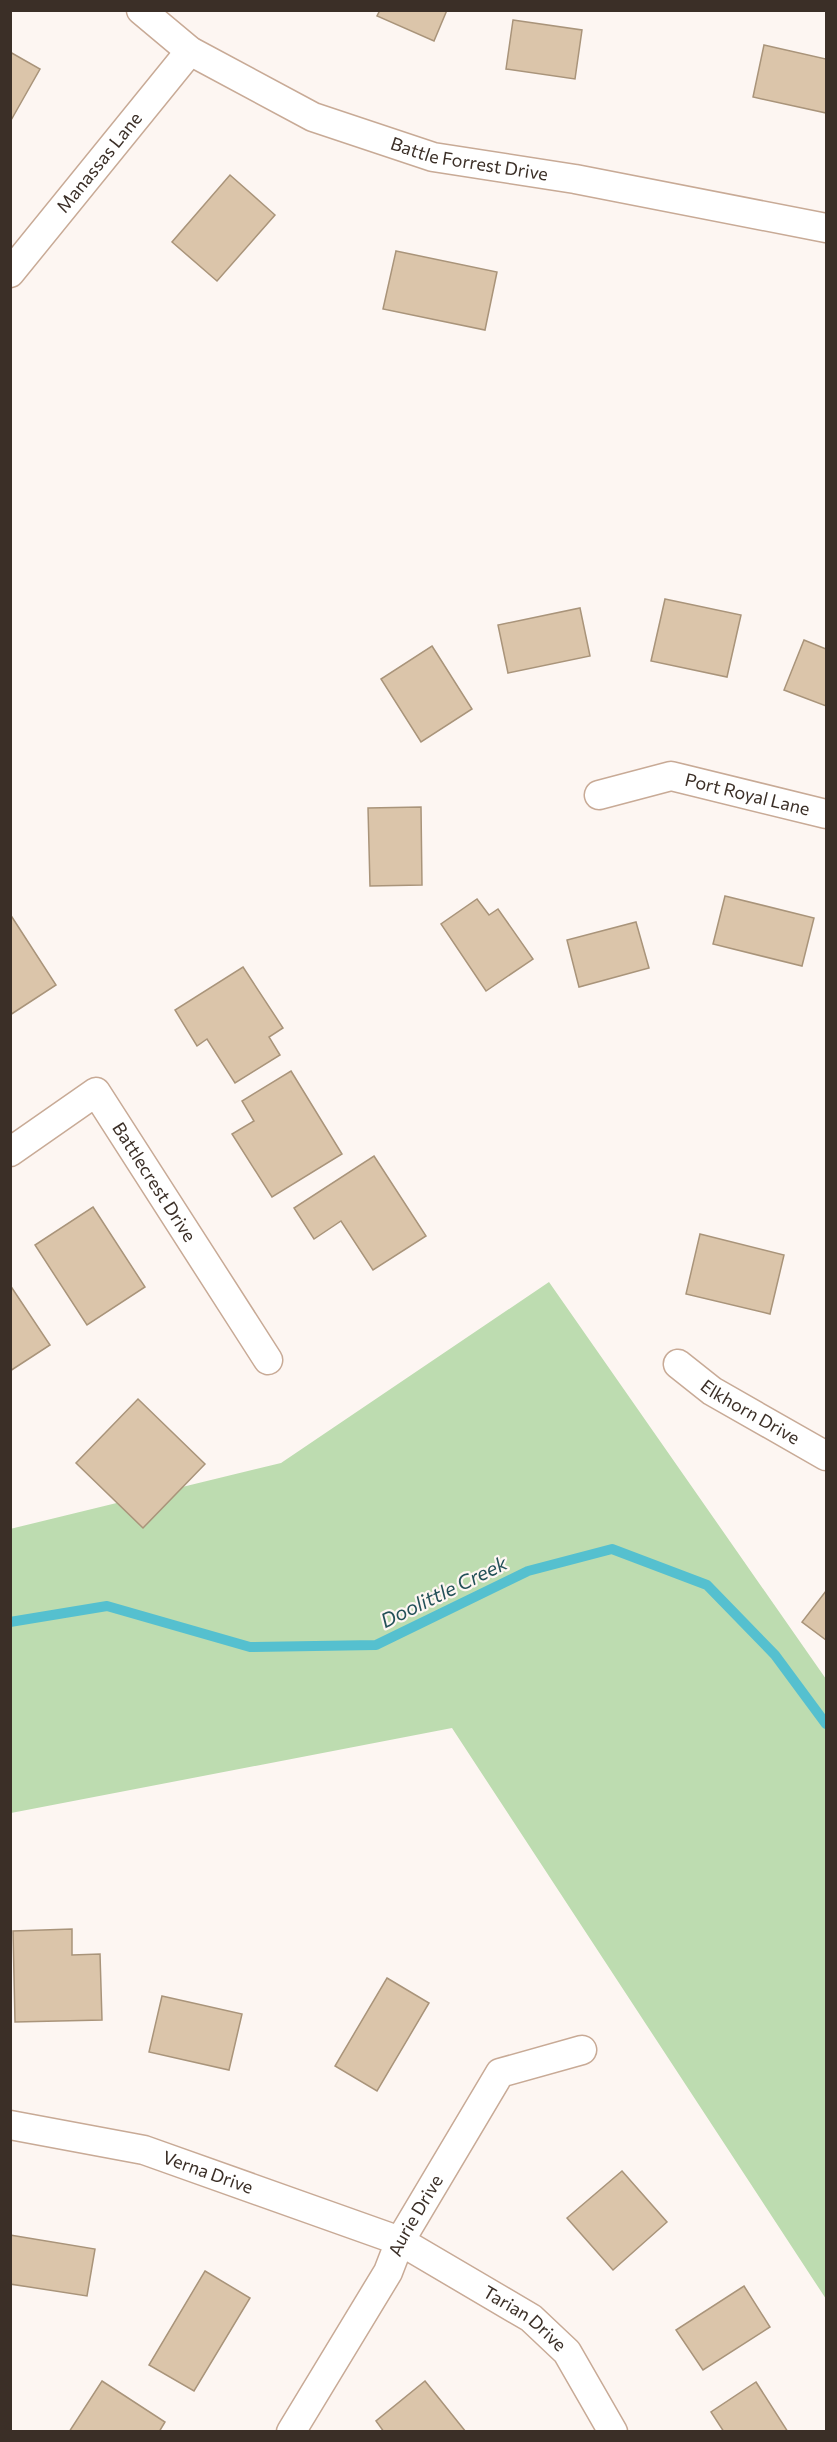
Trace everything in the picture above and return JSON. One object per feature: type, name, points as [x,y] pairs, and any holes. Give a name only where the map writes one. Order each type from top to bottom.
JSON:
[{"type":"street","name":"Battle Forrest Drive","points":[[141,10],[190,51],[313,117],[433,157],[575,179],[826,228]]},
{"type":"street","name":"Manassas Lane","points":[[10,273],[190,51]]},
{"type":"street","name":"Port Royal Lane","points":[[599,795],[671,776],[826,814]]},
{"type":"street","name":"Battlecrest Drive","points":[[10,1152],[96,1092],[268,1360]]},
{"type":"street","name":"Elkhorn Drive","points":[[678,1364],[712,1391],[826,1456]]},
{"type":"street","name":"Aurie Drive","points":[[291,2432],[388,2271],[400,2241],[500,2073],[582,2050]]},
{"type":"street","name":"Verna Drive","points":[[10,2125],[144,2150],[400,2241]]},
{"type":"street","name":"Tarian Drive","points":[[400,2241],[531,2318],[567,2352],[613,2432]]},
{"type":"green space","points":[[549,1282],[826,1679],[826,2299],[452,1728],[11,1813],[10,1529],[281,1463]]},
{"type":"building","points":[[380,10],[447,10],[434,41],[377,16]]},
{"type":"building","points":[[513,20],[582,30],[575,79],[506,69]]},
{"type":"building","points":[[764,45],[826,59],[826,113],[753,97]]},
{"type":"building","points":[[10,52],[40,69],[10,122]]},
{"type":"building","points":[[230,175],[275,215],[217,281],[172,242]]},
{"type":"building","points":[[396,251],[497,272],[485,330],[383,309]]},
{"type":"building","points":[[665,599],[741,615],[727,677],[651,661]]},
{"type":"building","points":[[580,608],[590,656],[508,673],[498,625]]},
{"type":"building","points":[[804,640],[826,649],[826,706],[784,690]]},
{"type":"building","points":[[432,646],[472,709],[421,742],[381,679]]},
{"type":"building","points":[[421,807],[422,885],[370,886],[368,808]]},
{"type":"building","points":[[725,896],[814,918],[802,966],[713,944]]},
{"type":"building","points":[[477,899],[489,915],[498,909],[533,959],[486,991],[441,924]]},
{"type":"building","points":[[10,914],[56,985],[10,1015]]},
{"type":"building","points":[[636,922],[649,968],[579,987],[567,940]]},
{"type":"building","points":[[243,967],[283,1028],[269,1037],[280,1055],[235,1083],[207,1039],[197,1046],[175,1010]]},
{"type":"building","points":[[291,1071],[342,1154],[272,1197],[232,1134],[254,1121],[242,1101]]},
{"type":"building","points":[[374,1156],[426,1236],[373,1270],[341,1221],[314,1239],[294,1208]]},
{"type":"building","points":[[93,1207],[145,1287],[87,1325],[35,1245]]},
{"type":"building","points":[[700,1234],[784,1255],[770,1314],[686,1294]]},
{"type":"building","points":[[10,1285],[50,1345],[10,1371]]},
{"type":"building","points":[[138,1399],[205,1464],[143,1528],[76,1463]]},
{"type":"building","points":[[826,1591],[826,1640],[802,1622]]},
{"type":"building","points":[[72,1929],[72,1955],[100,1954],[102,2020],[15,2022],[13,1931]]},
{"type":"building","points":[[387,1978],[429,2003],[377,2091],[335,2066]]},
{"type":"building","points":[[162,1996],[242,2014],[229,2070],[149,2052]]},
{"type":"building","points":[[622,2171],[667,2222],[613,2270],[567,2218]]},
{"type":"building","points":[[10,2235],[95,2249],[87,2296],[10,2284]]},
{"type":"building","points":[[205,2271],[250,2298],[194,2391],[149,2365]]},
{"type":"building","points":[[744,2286],[770,2327],[703,2370],[676,2330]]},
{"type":"building","points":[[102,2381],[165,2422],[159,2432],[69,2432]]},
{"type":"building","points":[[425,2381],[466,2432],[384,2432],[376,2421]]},
{"type":"building","points":[[756,2382],[788,2432],[724,2432],[711,2412]]},
{"type":"waterway","name":"Doolittle Creek","points":[[10,1622],[107,1606],[250,1647],[376,1645],[528,1571],[612,1549],[707,1585],[775,1655],[826,1724]]}]
